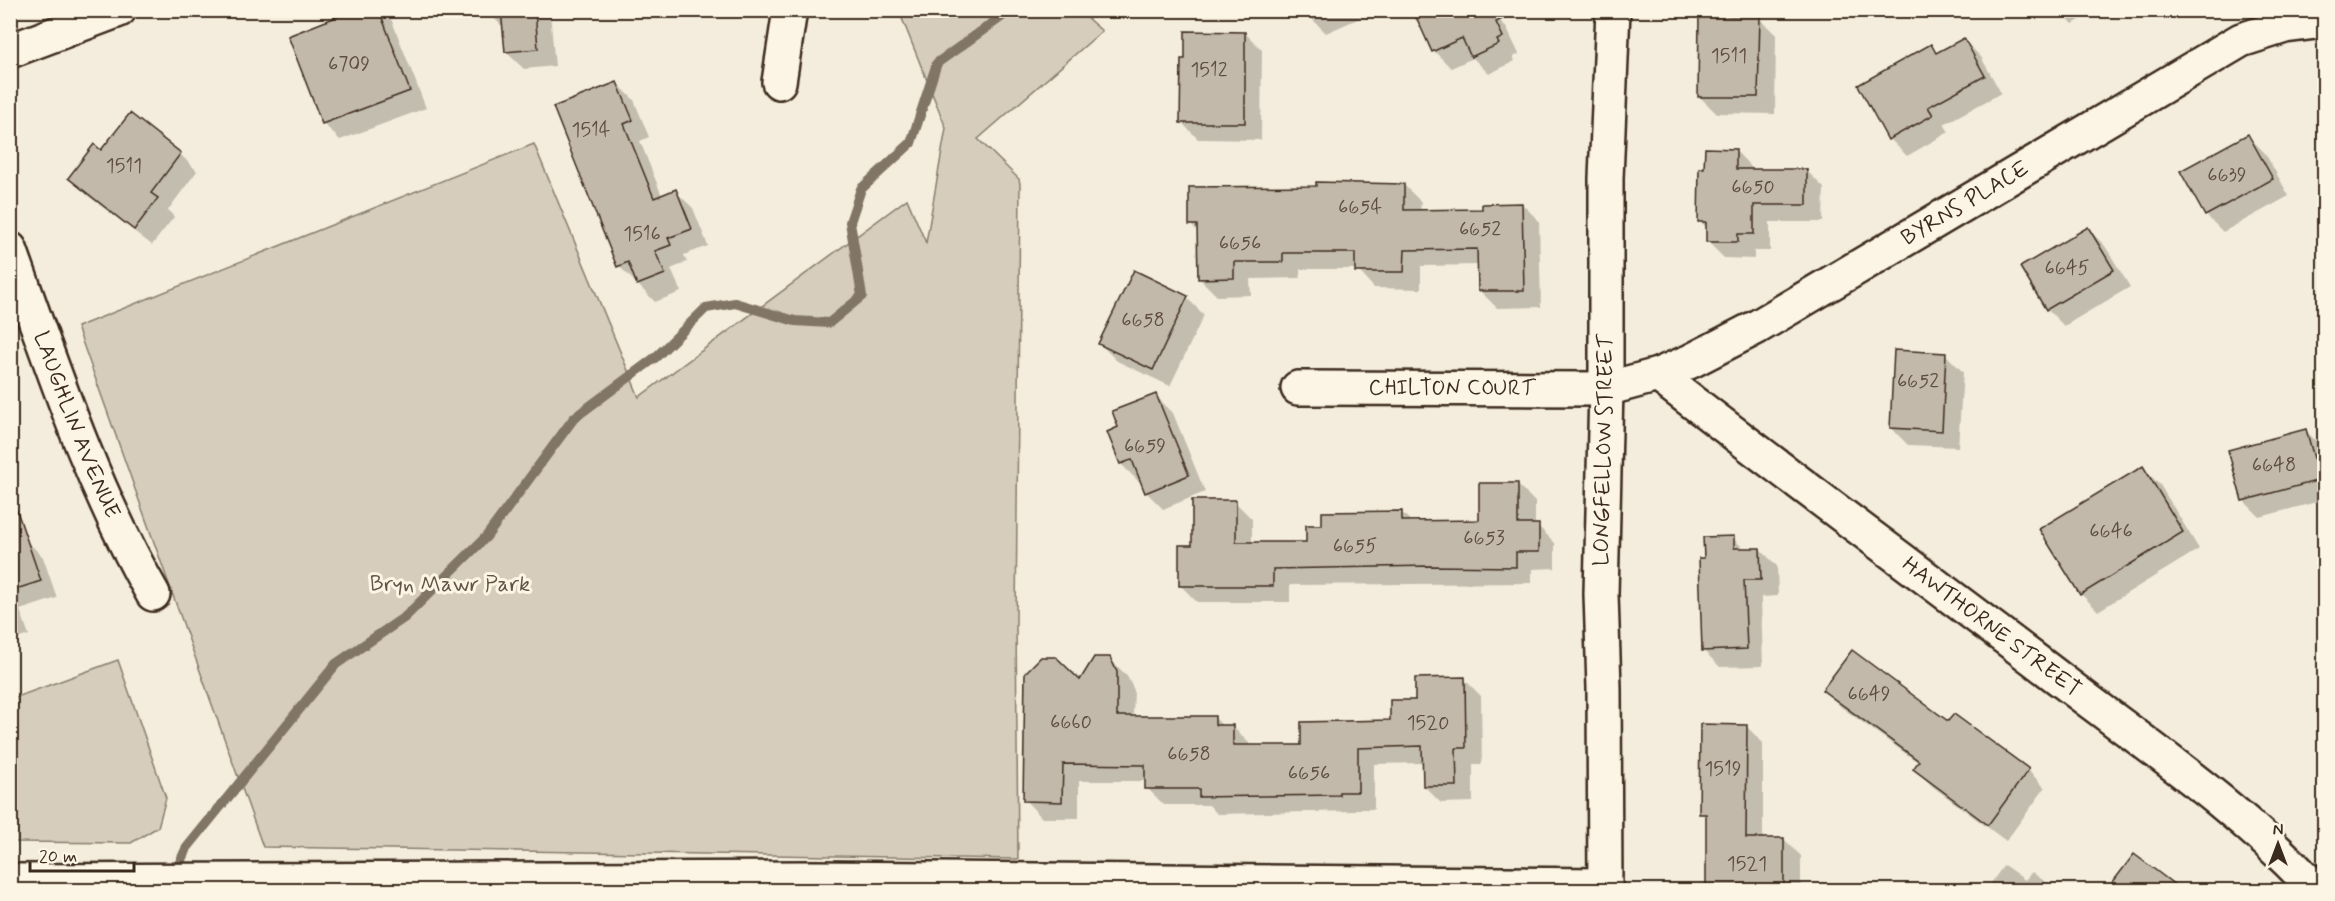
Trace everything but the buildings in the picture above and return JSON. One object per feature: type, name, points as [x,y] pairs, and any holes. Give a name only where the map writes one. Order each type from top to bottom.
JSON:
[{"type":"street","points":[[10,51],[119,10]]},
{"type":"street","points":[[779,82],[790,10]]},
{"type":"street","name":"LONGFELLOW STREET","points":[[1605,888],[1601,594],[1606,389],[1606,178],[1613,10]]},
{"type":"street","name":"BYRNS PLACE","points":[[1606,389],[1658,375],[1757,327],[2241,40],[2285,26],[2325,21]]},
{"type":"street","name":"LAUGHLIN AVENUE","points":[[10,249],[76,434],[137,567],[153,594]]},
{"type":"street","name":"HAWTHORNE STREET","points":[[1658,375],[2222,802],[2288,860],[2316,891]]},
{"type":"street","name":"CHILTON COURT","points":[[1298,388],[1606,389]]},
{"type":"street","points":[[10,880],[824,878],[1605,888]]},
{"type":"green space","name":"Bryn Mawr Park","points":[[899,11],[1079,11],[1102,31],[978,139],[1019,179],[1020,184],[1016,620],[1018,859],[263,847],[77,327],[534,144],[639,397],[907,199],[926,243],[946,128]]},
{"type":"green space","points":[[118,660],[166,798],[158,827],[131,843],[11,842],[11,699]]},
{"type":"waterway","points":[[173,877],[186,849],[336,664],[405,617],[486,537],[574,418],[656,357],[706,308],[735,303],[795,321],[829,323],[862,296],[850,222],[861,189],[911,143],[937,63],[1011,10]]}]
